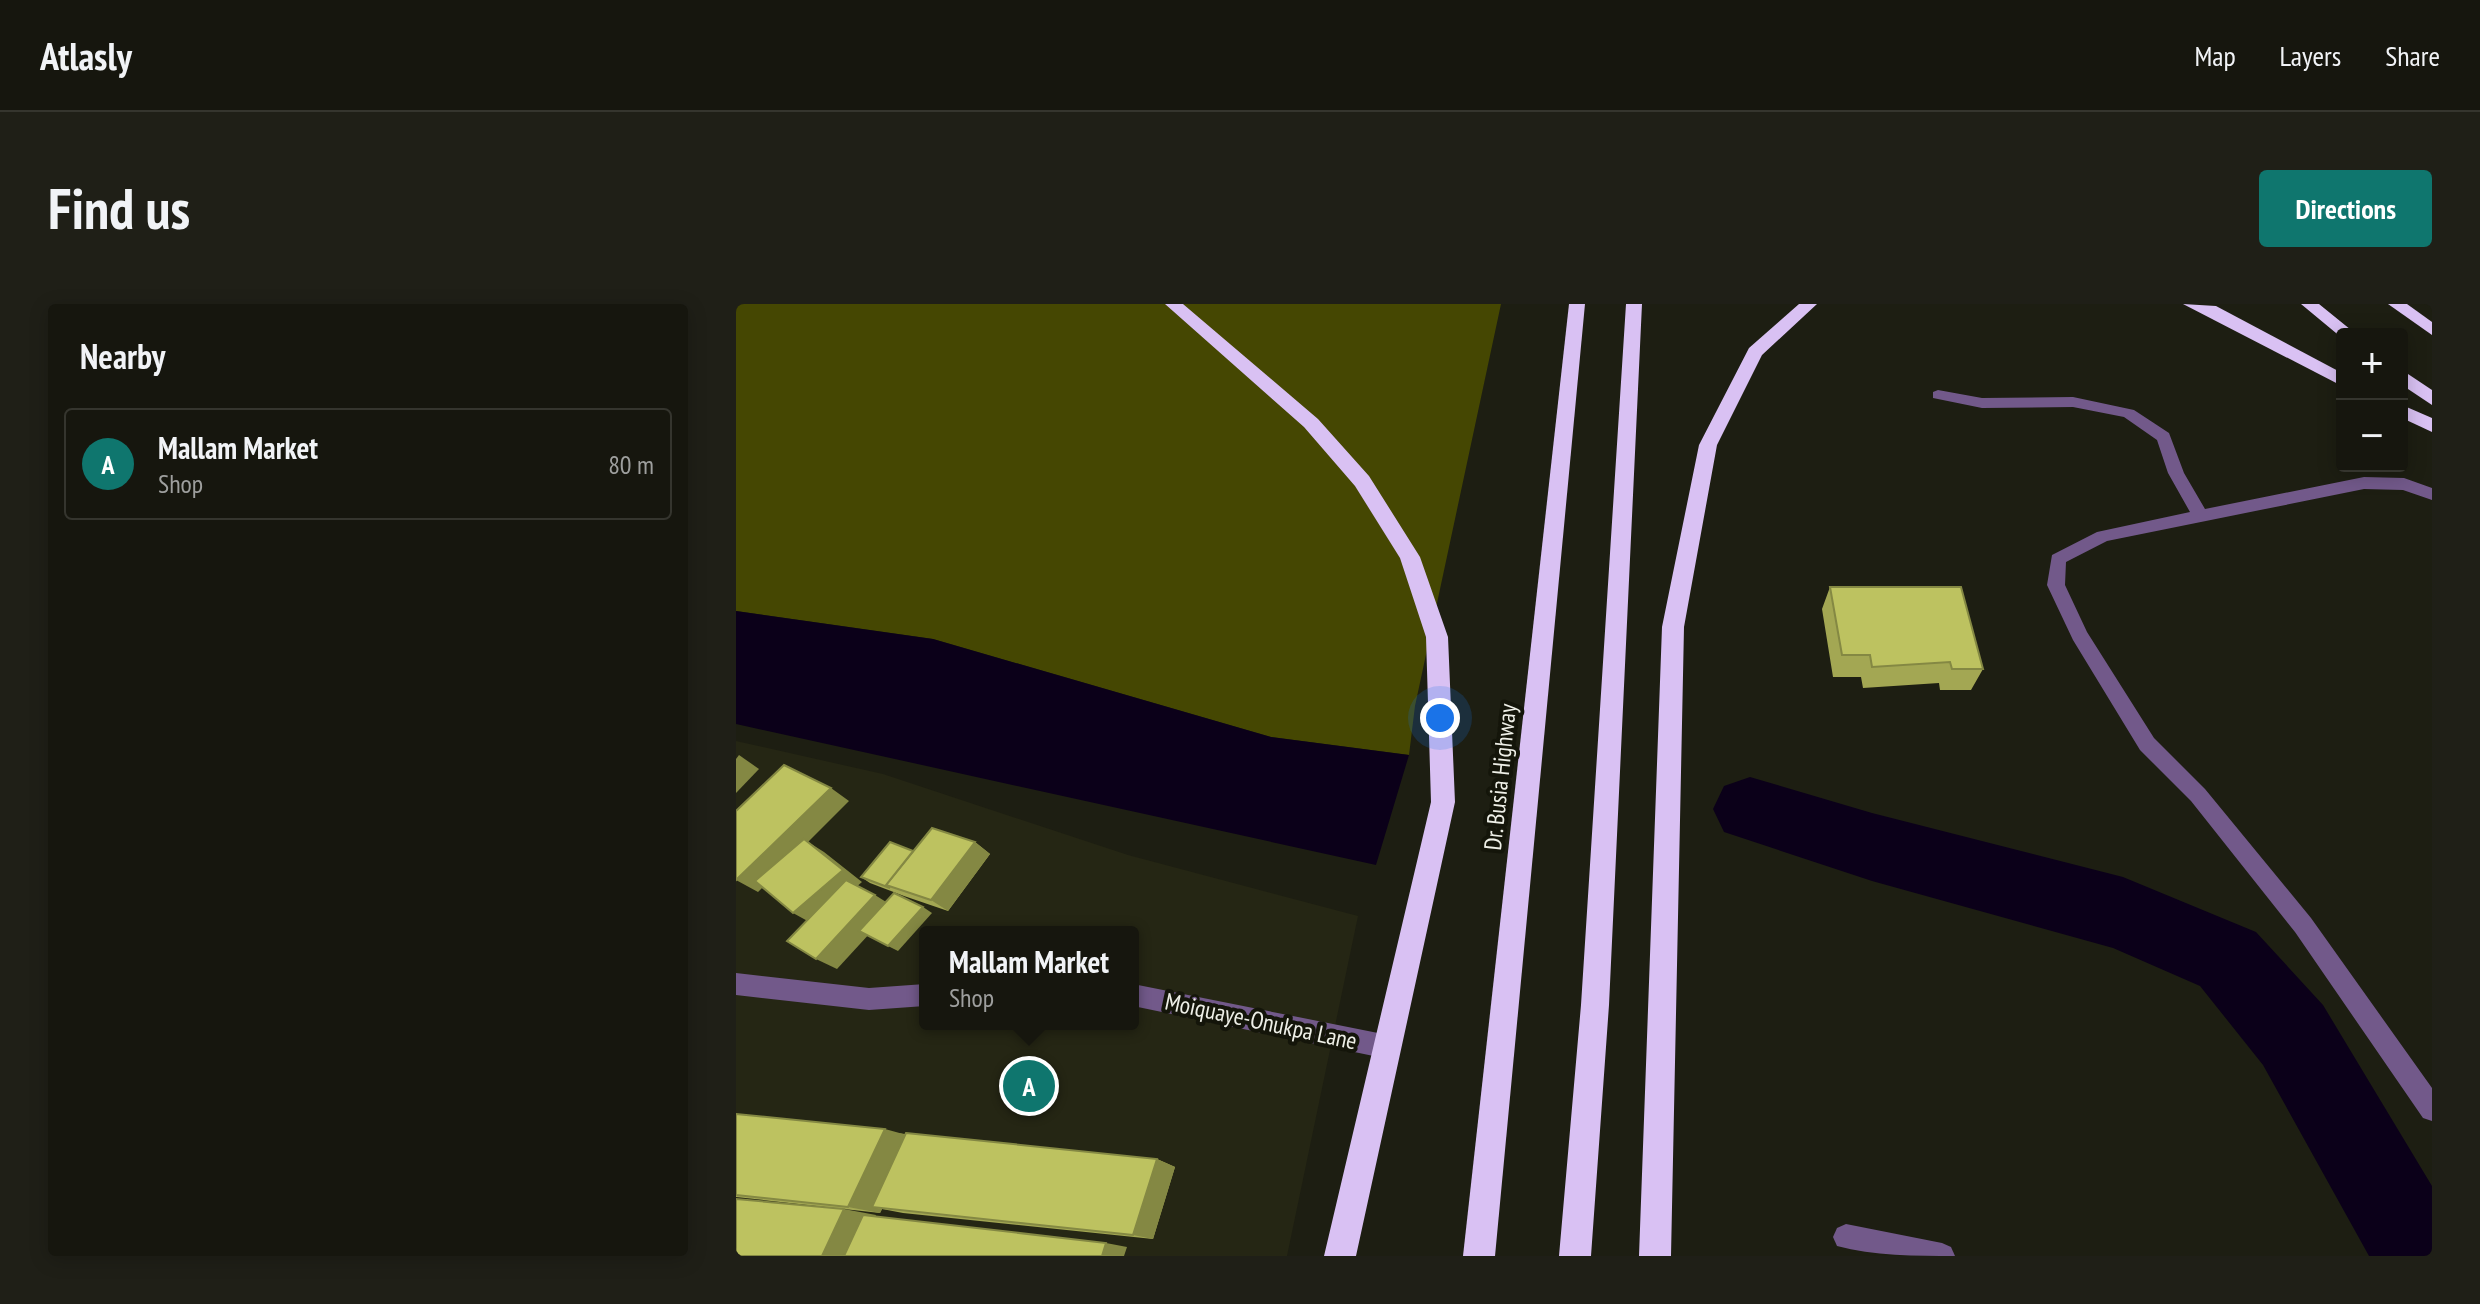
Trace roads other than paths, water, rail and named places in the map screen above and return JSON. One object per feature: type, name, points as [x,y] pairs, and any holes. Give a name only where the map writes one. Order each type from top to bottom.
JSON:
[{"type":"highway","points":[[1173,304],[1311,423],[1362,481],[1410,557],[1437,637],[1443,802],[1340,1256]]},
{"type":"highway","name":"Dr. Busia Highway","points":[[1479,1256],[1577,304]]},
{"type":"highway","points":[[1575,1256],[1597,973],[1634,304]]},
{"type":"highway","points":[[1655,1256],[1673,627],[1708,445],[1755,352],[1809,304]]},
{"type":"highway","points":[[2191,304],[2336,377]]},
{"type":"highway","points":[[2309,304],[2340,328]]},
{"type":"highway","points":[[2396,304],[2432,330]]},
{"type":"highway","points":[[2408,381],[2432,399]]},
{"type":"highway","points":[[2408,414],[2432,426]]},
{"type":"street","points":[[1938,395],[1982,403],[2073,402],[2129,413],[2164,437],[2176,473],[2201,517]]},
{"type":"street","points":[[2432,494],[2404,484],[2364,483],[2103,536],[2058,559],[2056,585],[2079,635],[2147,744],[2198,795],[2303,925],[2432,1109]]},
{"type":"street","points":[[736,984],[869,999],[919,995]]},
{"type":"street","name":"Moiquaye-Onukpa Lane","points":[[1139,996],[1388,1047]]},
{"type":"street","points":[[1846,1237],[1942,1256]]},
{"type":"waterway","points":[[1750,809],[1872,847],[2123,914],[2228,959],[2293,1035],[2421,1256]]},
{"type":"place","name":"Mallam Market","points":[[1029,1086]]}]
